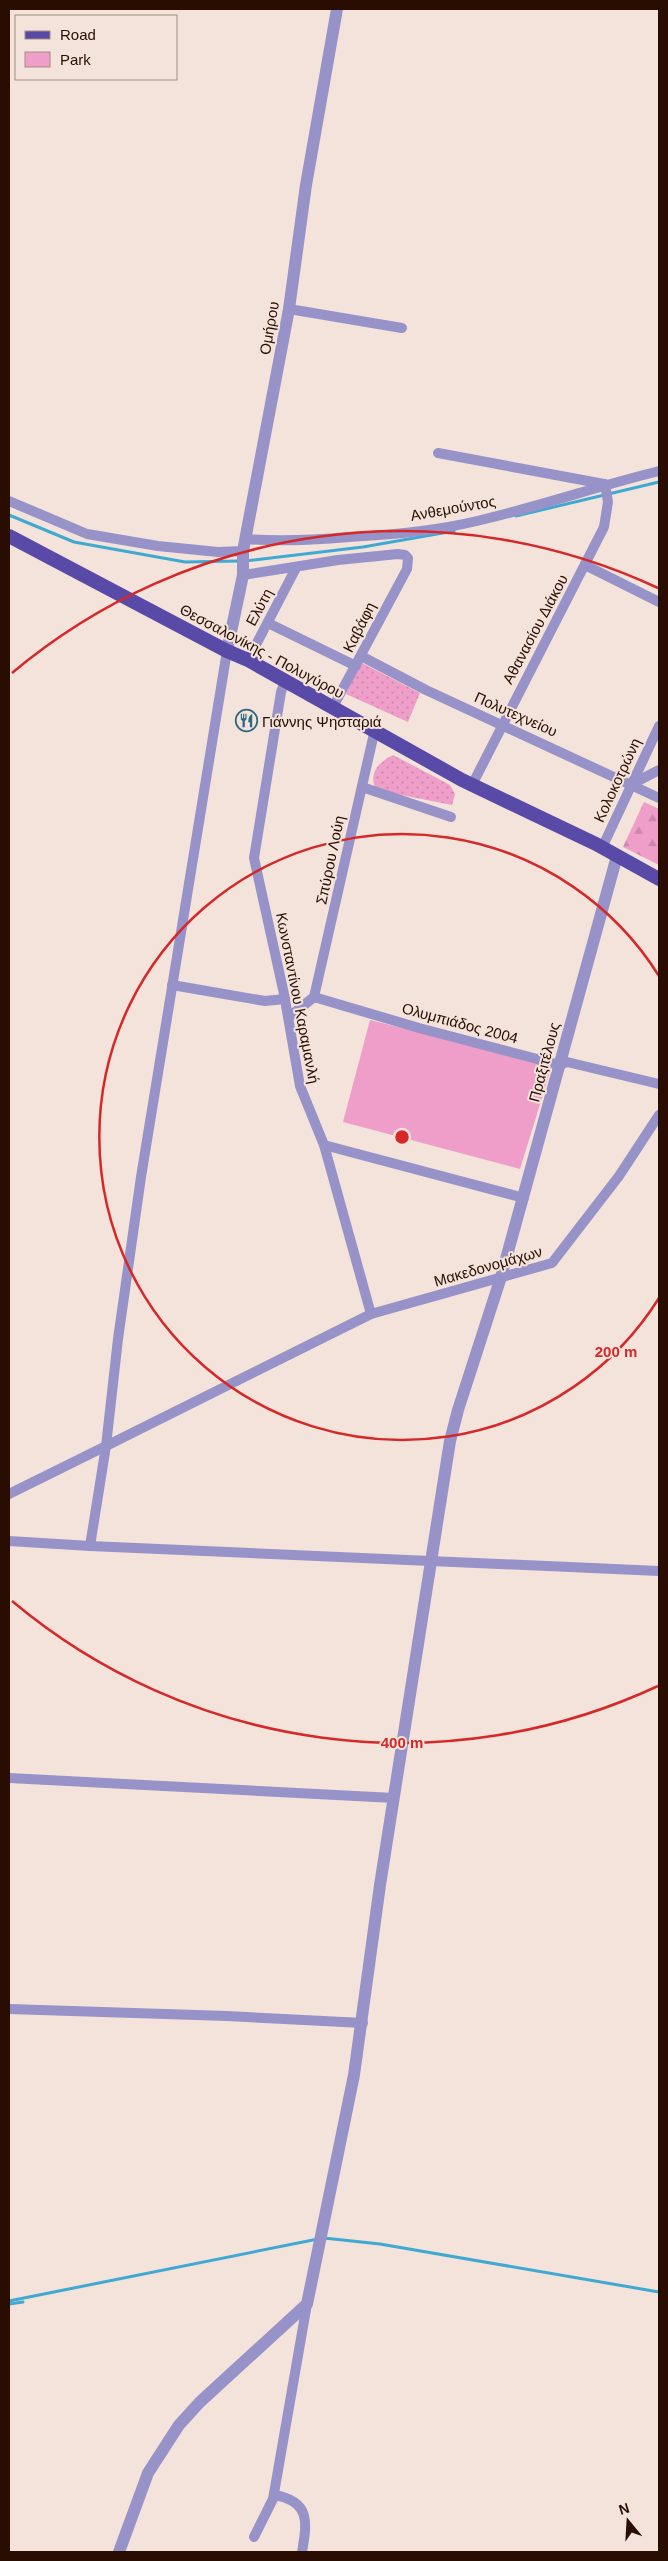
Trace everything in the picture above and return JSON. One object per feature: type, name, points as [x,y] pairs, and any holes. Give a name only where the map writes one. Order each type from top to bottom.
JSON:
[{"type":"main road","name":"Θεσσαλονίκης - Πολυγύρου","points":[[9,536],[248,660],[472,784],[602,848],[659,879]]},
{"type":"street","name":"Ομήρου","points":[[228,651],[243,574],[245,545],[289,309],[306,185],[337,9]]},
{"type":"street","points":[[289,309],[402,328]]},
{"type":"street","points":[[438,453],[606,484]]},
{"type":"street","name":"Ανθεμούντος","points":[[9,501],[87,534],[158,546],[218,552],[245,545],[368,536],[443,528],[537,506],[606,484],[659,471]]},
{"type":"street","name":"Αθανασίου Διάκου","points":[[472,784],[585,565],[608,515],[606,484]]},
{"type":"street","name":"Καβάφη","points":[[296,568],[338,560],[398,554],[405,555],[408,558],[407,569],[334,708]]},
{"type":"street","points":[[585,565],[659,602]]},
{"type":"street","points":[[243,574],[296,568]]},
{"type":"street","name":"Ελύτη","points":[[248,660],[296,568]]},
{"type":"street","name":"Πολυτεχνείου","points":[[268,623],[502,723],[659,798]]},
{"type":"street","points":[[90,1546],[106,1446],[118,1339],[172,985],[228,651]]},
{"type":"street","name":"Κωνσταντίνου Καραμανλή","points":[[285,681],[281,692],[254,858],[286,999],[300,1086],[324,1145],[371,1314]]},
{"type":"street","name":"Κολοκοτρώνη","points":[[602,848],[659,726]]},
{"type":"street","name":"Σπύρου Λούη","points":[[314,997],[375,729]]},
{"type":"street","points":[[632,784],[659,770]]},
{"type":"street","points":[[362,787],[451,817]]},
{"type":"street","name":"Πραξιτέλους","points":[[307,2304],[363,2023],[394,1798],[450,1441],[524,1198],[616,856]]},
{"type":"street","points":[[172,985],[265,1000],[286,999]]},
{"type":"street","points":[[289,1016],[314,997]]},
{"type":"street","name":"Ολυμπιάδος 2004","points":[[314,997],[419,1028],[560,1065],[567,1062],[659,1084]]},
{"type":"street","name":"Μακεδονομάχων","points":[[9,1494],[371,1314],[548,1265],[556,1261],[619,1176],[659,1115]]},
{"type":"street","points":[[324,1145],[524,1198]]},
{"type":"street","points":[[9,1541],[430,1562],[659,1571]]},
{"type":"street","points":[[9,1778],[394,1798]]},
{"type":"street","points":[[9,2009],[227,2016],[363,2023]]},
{"type":"street","points":[[254,2538],[271,2507],[274,2495],[307,2304]]},
{"type":"street","points":[[118,2552],[148,2474],[179,2425],[200,2402],[307,2304]]},
{"type":"street","points":[[274,2495],[284,2497],[305,2514],[307,2521],[302,2552]]},
{"type":"green space","points":[[360,662],[420,693],[408,722],[346,694]]},
{"type":"green space","points":[[393,755],[450,785],[455,794],[452,805],[376,790],[373,778],[374,773],[383,761]]},
{"type":"green space","points":[[644,802],[659,809],[659,865],[623,847]]},
{"type":"green space","points":[[370,1020],[552,1065],[520,1169],[343,1122]]},
{"type":"waterway","points":[[516,516],[659,482]]},
{"type":"waterway","points":[[9,515],[74,542],[185,562],[239,561]]},
{"type":"waterway","points":[[245,561],[363,547],[454,531]]},
{"type":"waterway","points":[[324,2238],[380,2244],[659,2292]]},
{"type":"waterway","points":[[9,2301],[318,2239]]},
{"type":"waterway","points":[[9,2304],[23,2302]]},
{"type":"place","name":"Γιάννης Ψησταριά","points":[[246,721]]}]
